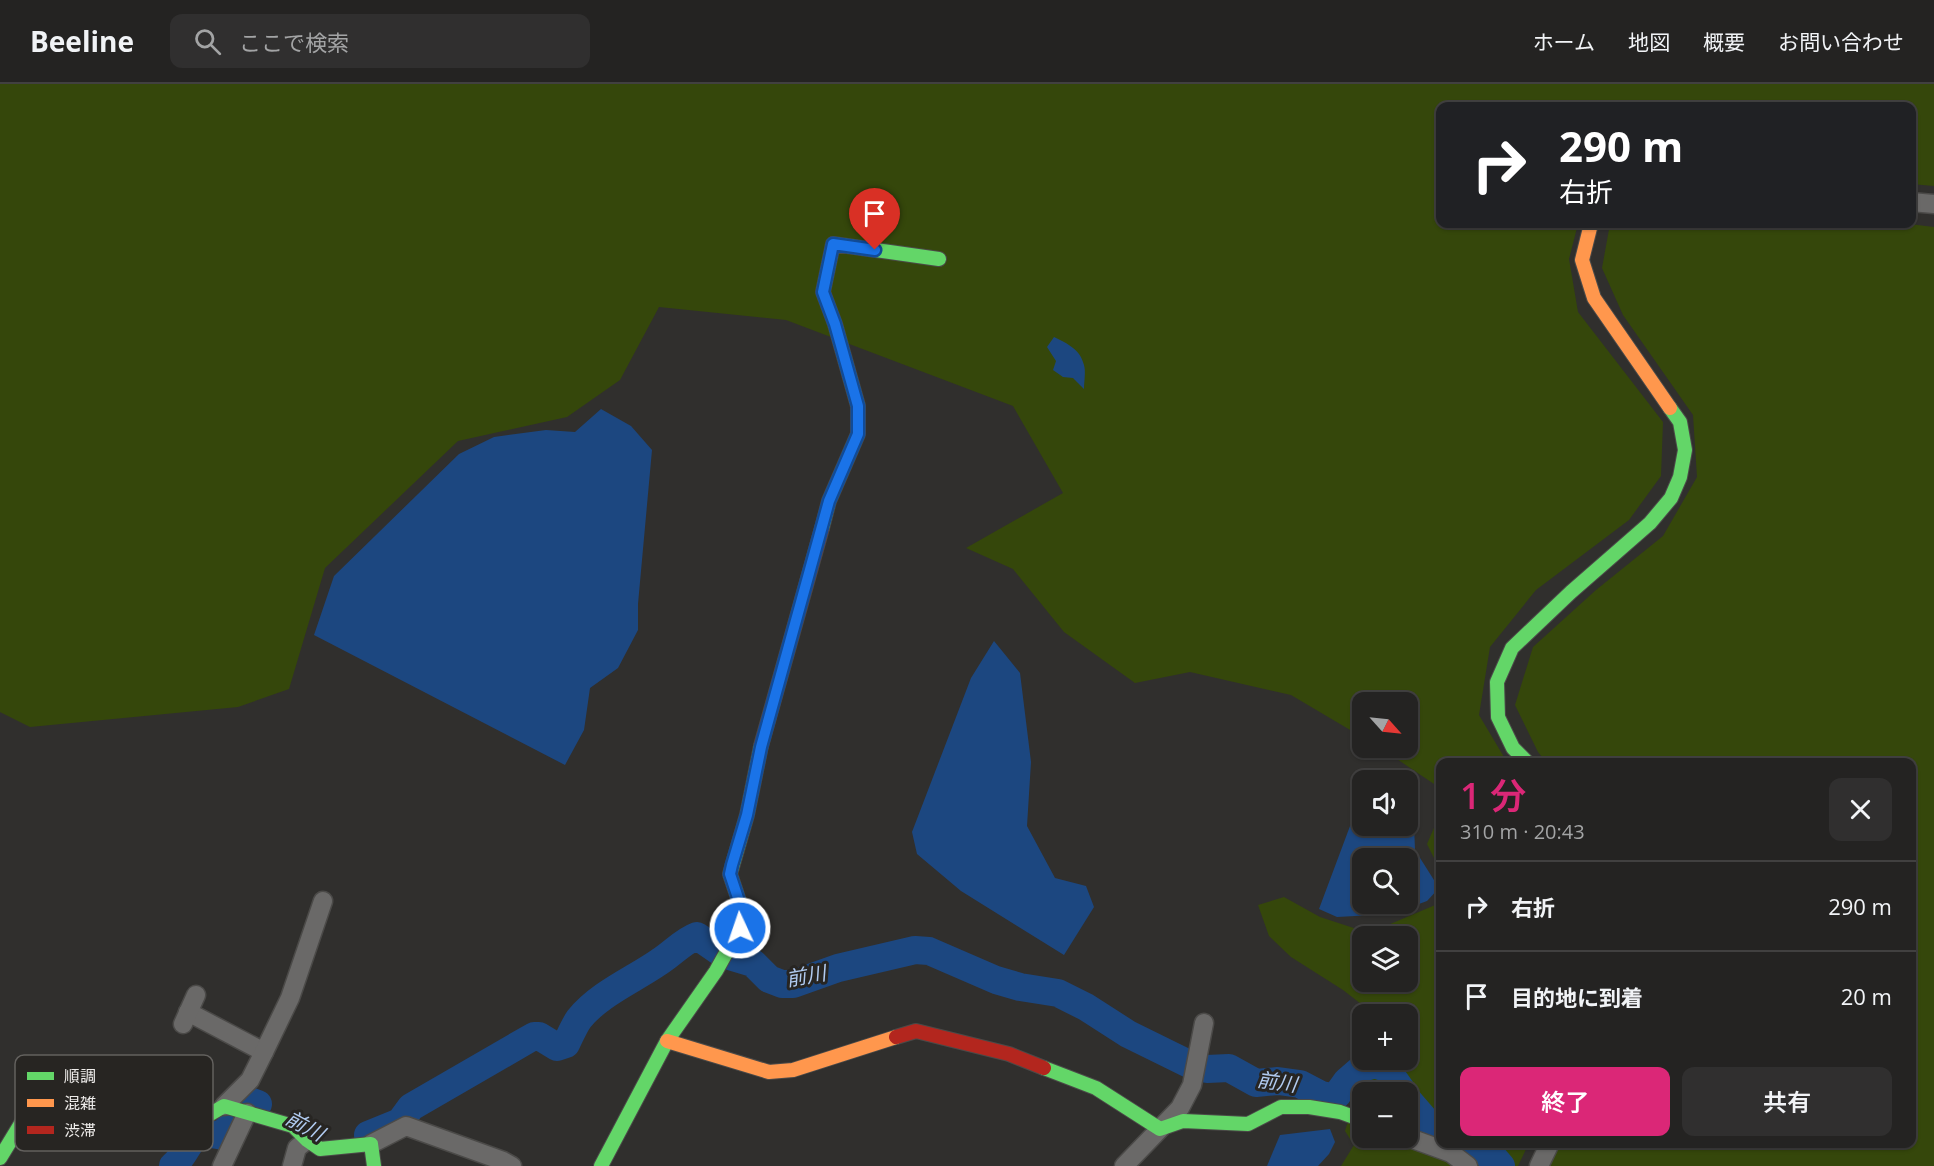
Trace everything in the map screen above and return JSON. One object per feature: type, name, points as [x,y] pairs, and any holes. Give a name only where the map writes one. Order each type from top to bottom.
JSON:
[{"type":"street","points":[[1916,202],[1934,204]]},
{"type":"street","points":[[1523,758],[1513,748],[1498,717],[1497,682],[1512,648],[1570,592],[1650,523],[1671,498],[1680,477],[1685,450],[1680,422],[1594,298],[1582,260],[1590,228]]},
{"type":"street","points":[[601,1166],[667,1041],[716,971],[740,928],[741,907],[730,874],[732,865],[747,815],[761,747],[829,501],[858,434],[858,406],[835,324],[823,292],[833,244],[939,259]]},
{"type":"street","points":[[213,1112],[224,1106],[250,1080],[290,998],[323,901]]},
{"type":"street","points":[[196,995],[185,1018],[264,1052]]},
{"type":"street","points":[[1124,1166],[1180,1108],[1192,1085],[1203,1023]]},
{"type":"street","points":[[667,1041],[770,1072],[793,1070],[916,1031],[1009,1054],[1096,1088],[1160,1129]]},
{"type":"street","points":[[224,1106],[293,1126],[320,1149],[371,1144],[406,1126],[512,1166]]},
{"type":"street","points":[[1160,1129],[1183,1121],[1248,1124],[1281,1107],[1309,1107],[1352,1116]]},
{"type":"street","points":[[222,1166],[247,1113]]},
{"type":"street","points":[[0,1158],[15,1133]]},
{"type":"street","points":[[292,1166],[297,1148],[307,1140]]},
{"type":"street","points":[[1418,1141],[1436,1148]]},
{"type":"street","points":[[371,1144],[375,1166]]},
{"type":"street","points":[[1437,1148],[1451,1153],[1468,1166]]},
{"type":"street","points":[[1539,1166],[1548,1148]]},
{"type":"green space","points":[[0,84],[1934,84],[1934,186],[1916,184],[1916,102],[1436,102],[1436,228],[1577,228],[1569,259],[1578,312],[1663,422],[1661,476],[1629,520],[1536,590],[1490,647],[1479,715],[1505,758],[1436,758],[1436,785],[1418,773],[1418,770],[1413,770],[1395,758],[1418,758],[1418,692],[1352,692],[1352,731],[1291,695],[1190,672],[1135,683],[1064,632],[1013,569],[966,548],[1063,493],[1013,406],[786,320],[659,307],[620,380],[567,417],[458,441],[325,568],[289,689],[238,707],[30,727],[0,712]]},
{"type":"green space","points":[[1916,225],[1934,227],[1934,1166],[1547,1166],[1556,1148],[1916,1148],[1916,758],[1543,758],[1515,705],[1533,647],[1596,590],[1663,536],[1697,477],[1693,415],[1623,315],[1602,268],[1609,228],[1916,228]]},
{"type":"green space","points":[[1436,823],[1436,862],[1427,844]]},
{"type":"green space","points":[[1284,897],[1320,917],[1352,927],[1352,992],[1418,992],[1418,926],[1386,926],[1436,905],[1436,1148],[1527,1148],[1518,1166],[1341,1166],[1352,1148],[1418,1148],[1418,1082],[1359,1082],[1361,1070],[1418,1070],[1418,1004],[1361,1004],[1291,957],[1269,936],[1258,905]]},
{"type":"green space","points":[[1352,1108],[1352,1142],[1345,1131]]},
{"type":"water","points":[[1054,337],[1069,345],[1080,355],[1085,368],[1084,389],[1073,378],[1063,377],[1053,370],[1056,361],[1047,347]]},
{"type":"water","points":[[601,409],[631,426],[652,450],[638,604],[638,630],[618,668],[590,688],[584,730],[565,765],[314,635],[334,576],[459,454],[494,437],[546,430],[575,432]]},
{"type":"water","points":[[994,641],[1020,673],[1031,762],[1027,826],[1055,878],[1086,886],[1094,907],[1064,955],[961,891],[917,854],[912,832],[971,678]]},
{"type":"water","points":[[1352,821],[1352,836],[1414,836],[1415,848],[1352,848],[1352,914],[1392,914],[1337,917],[1319,909]]},
{"type":"water","points":[[1418,855],[1436,883],[1436,891],[1427,901],[1418,904]]},
{"type":"water","points":[[1330,1129],[1335,1142],[1329,1154],[1318,1166],[1267,1166],[1280,1135]]},
{"type":"waterway","name":"前川","points":[[368,1135],[400,1122],[411,1107],[534,1036],[539,1036],[557,1047],[566,1044],[579,1019],[596,1002],[697,936],[723,954],[753,963],[769,979],[782,984],[793,984],[838,968],[915,950],[929,951],[996,980],[1020,987],[1058,993],[1086,1007],[1128,1034],[1191,1065],[1207,1069],[1229,1068],[1256,1083],[1278,1081],[1300,1084],[1321,1095],[1331,1097],[1337,1095],[1347,1081],[1362,1068],[1375,1064],[1386,1068],[1396,1082]]},
{"type":"waterway","name":"前川","points":[[213,1134],[222,1136],[232,1123],[233,1115],[250,1101],[258,1104]]},
{"type":"waterway","name":"前川","points":[[1418,1112],[1426,1121],[1436,1127]]},
{"type":"waterway","name":"前川","points":[[1476,1148],[1495,1159],[1501,1166]]},
{"type":"waterway","name":"前川","points":[[173,1166],[185,1151]]},
{"type":"traffic: fast","points":[[822,528],[829,501],[858,434],[858,406],[835,324],[823,292],[833,244],[939,259]]},
{"type":"traffic: fast","points":[[1523,758],[1513,748],[1498,717],[1497,682],[1512,648],[1571,592],[1650,523],[1671,498],[1680,477],[1685,450],[1680,422],[1670,408]]},
{"type":"traffic: fast","points":[[601,1166],[667,1041],[716,971],[740,928],[741,907],[730,874],[747,815],[761,746]]},
{"type":"traffic: fast","points":[[1044,1068],[1096,1088],[1160,1129],[1183,1121],[1248,1124],[1281,1107],[1309,1107],[1352,1116]]},
{"type":"traffic: fast","points":[[213,1112],[224,1106],[293,1126],[320,1149],[371,1144],[374,1166]]},
{"type":"traffic: fast","points":[[0,1158],[15,1133]]},
{"type":"traffic: slow","points":[[1590,228],[1582,260],[1594,298],[1670,408]]},
{"type":"traffic: slow","points":[[667,1041],[769,1072],[793,1070],[896,1037]]},
{"type":"traffic: jam","points":[[761,746],[822,528]]},
{"type":"traffic: jam","points":[[896,1037],[916,1031],[1009,1054],[1044,1068]]},
{"type":"route","points":[[740,928],[741,907],[730,874],[732,865],[747,815],[761,747],[829,501],[858,434],[858,406],[835,324],[823,292],[826,276],[833,244],[875,250]]}]
